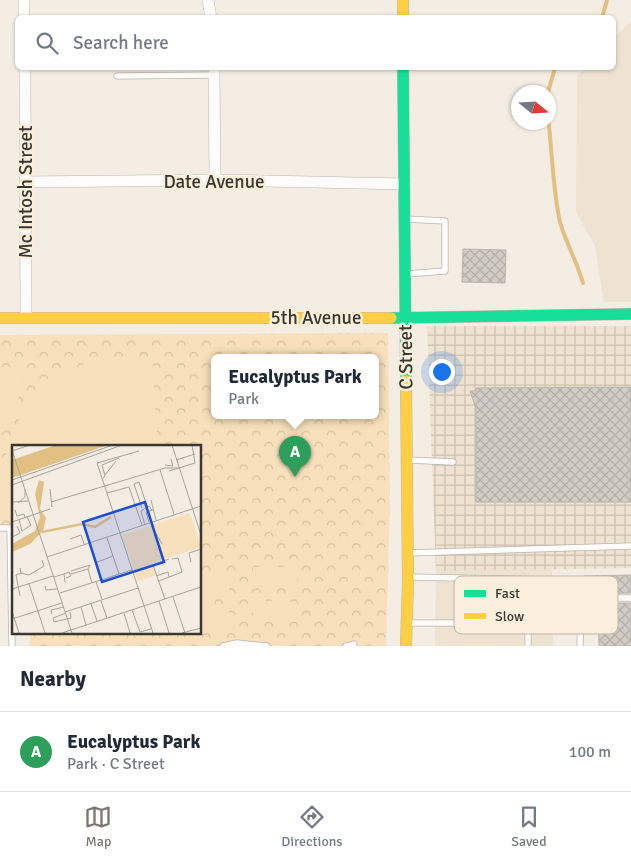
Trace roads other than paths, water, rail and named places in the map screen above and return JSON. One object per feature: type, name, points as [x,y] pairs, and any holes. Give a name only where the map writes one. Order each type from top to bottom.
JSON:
[{"type":"street","points":[[24,0],[24,15]]},
{"type":"street","points":[[208,0],[210,15]]},
{"type":"street","points":[[403,0],[403,15]]},
{"type":"street","name":"Mc Intosh Street","points":[[24,70],[26,317]]},
{"type":"street","name":"C Street","points":[[403,70],[404,318],[408,553],[406,646]]},
{"type":"street","points":[[214,71],[215,180]]},
{"type":"street","name":"Date Avenue","points":[[25,182],[215,180],[404,184]]},
{"type":"street","name":"5th Avenue","points":[[0,318],[404,318],[631,314]]},
{"type":"lane","points":[[117,76],[214,71]]},
{"type":"lane","points":[[404,220],[445,221],[444,271],[404,274]]},
{"type":"lane","points":[[406,460],[453,462]]},
{"type":"lane","points":[[0,528],[10,528],[12,646]]},
{"type":"lane","points":[[408,553],[631,546]]},
{"type":"lane","points":[[408,577],[454,578]]},
{"type":"lane","points":[[618,598],[631,598]]},
{"type":"lane","points":[[406,623],[454,623]]},
{"type":"lane","points":[[224,646],[237,643],[267,646]]},
{"type":"lane","points":[[346,646],[354,644]]},
{"type":"waterway","points":[[603,15],[607,0]]},
{"type":"waterway","points":[[550,85],[554,70]]},
{"type":"waterway","points":[[549,130],[554,184],[560,222],[583,283]]},
{"type":"place","name":"Eucalyptus Park","points":[[295,477]]}]
